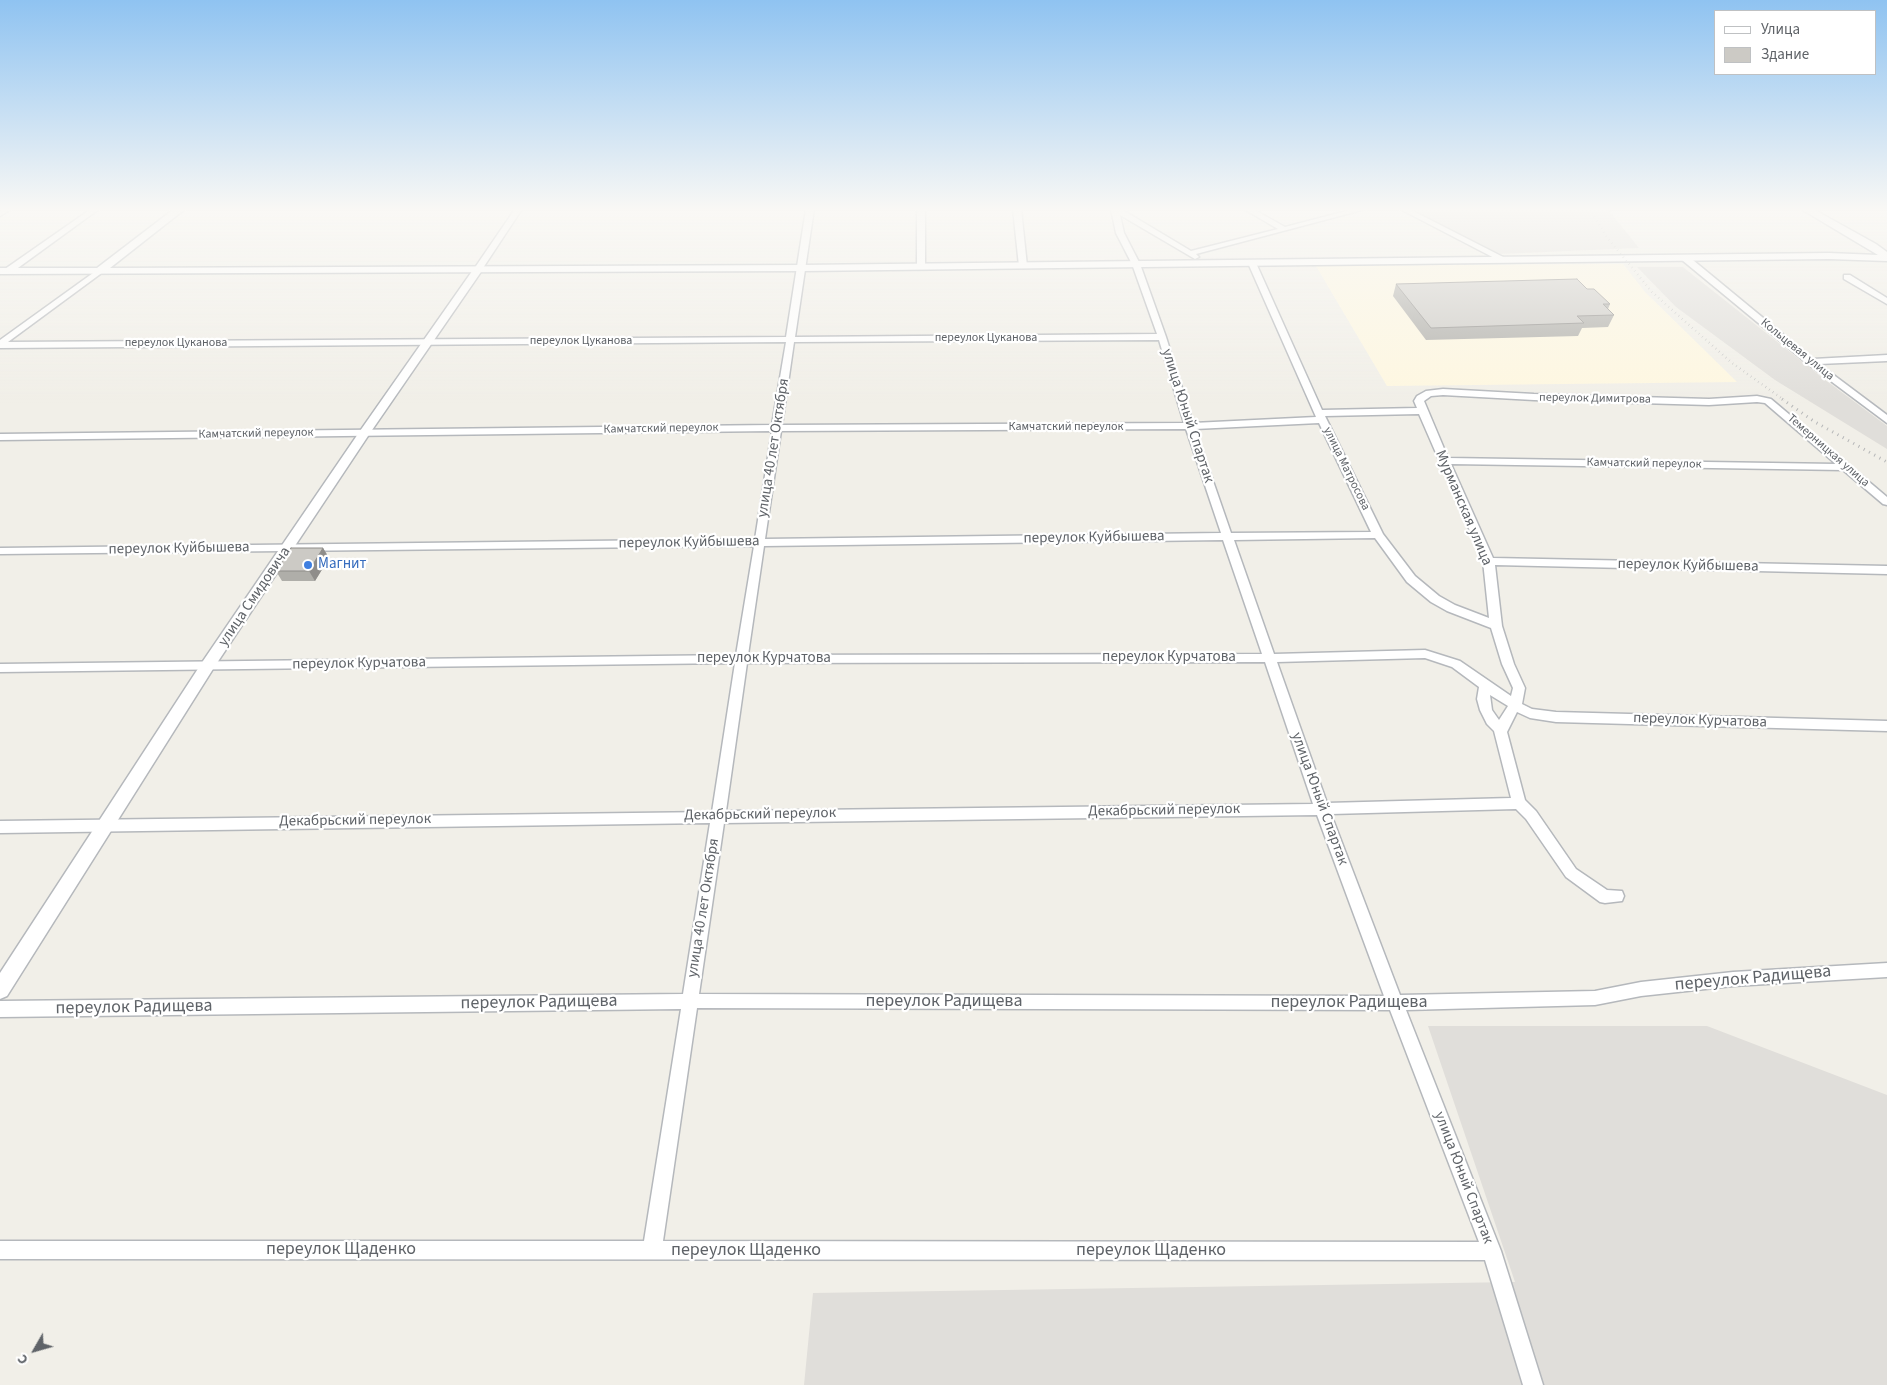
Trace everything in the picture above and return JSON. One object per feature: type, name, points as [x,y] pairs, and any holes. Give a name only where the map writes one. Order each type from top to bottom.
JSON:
[{"type":"street","points":[[0,344],[95,274]]},
{"type":"street","name":"улица Смидовича","points":[[0,990],[208,665],[364,433],[475,274]]},
{"type":"street","name":"улица 40 лет Октября","points":[[652,1250],[801,274]]},
{"type":"street","name":"улица Юный Спартак","points":[[1139,274],[1227,536],[1322,809],[1394,1004],[1492,1251],[1533,1385]]},
{"type":"street","name":"улица Матросова","points":[[1257,274],[1320,417],[1378,535],[1411,579],[1435,599],[1451,608],[1496,626]]},
{"type":"street","name":"Кольцевая улица","points":[[1704,274],[1811,362],[1887,420]]},
{"type":"street","points":[[1847,277],[1887,302]]},
{"type":"street","name":"переулок Цуканова","points":[[0,344],[1162,337]]},
{"type":"street","points":[[1811,362],[1887,358]]},
{"type":"street","name":"переулок Димитрова","points":[[1423,395],[1443,392],[1534,397],[1708,402],[1757,399],[1768,401]]},
{"type":"street","name":"Мурманская улица","points":[[1423,395],[1419,401],[1422,411],[1489,561],[1496,626],[1508,664],[1519,688],[1515,705],[1501,730]]},
{"type":"street","name":"Темерницкая улица","points":[[1768,401],[1887,502]]},
{"type":"street","points":[[1320,417],[1422,411]]},
{"type":"street","name":"Камчатский переулок","points":[[0,437],[777,428],[1190,426],[1320,417]]},
{"type":"street","name":"Камчатский переулок","points":[[1444,461],[1844,467]]},
{"type":"street","name":"переулок Куйбышева","points":[[0,551],[1378,535]]},
{"type":"street","name":"переулок Куйбышева","points":[[1489,561],[1887,570]]},
{"type":"street","name":"переулок Курчатова","points":[[0,668],[742,659],[1269,658],[1425,654],[1456,664],[1485,686],[1530,713],[1556,717],[1887,726]]},
{"type":"street","points":[[1485,686],[1483,699],[1486,710],[1492,721],[1501,730],[1519,803],[1531,814],[1571,873],[1605,897],[1617,896]]},
{"type":"street","name":"Декабрьский переулок","points":[[0,827],[1322,809],[1519,803]]},
{"type":"street","name":"переулок Радищева","points":[[0,1009],[690,1002],[1394,1004],[1596,998],[1641,989],[1734,979],[1887,970]]},
{"type":"street","name":"переулок Щаденко","points":[[0,1250],[1492,1251]]},
{"type":"shaded area","points":[[1321,274],[1631,274],[1645,292],[1737,382],[1387,386]]},
{"type":"shaded area","points":[[1643,274],[1691,274],[1824,379],[1887,426],[1887,449],[1775,380],[1676,307]]},
{"type":"shaded area","points":[[1428,1026],[1707,1026],[1887,1095],[1887,1385],[804,1385],[813,1293],[1515,1282]]},
{"type":"building","points":[[1577,279],[1587,289],[1594,289],[1610,304],[1603,304],[1614,315],[1577,316],[1584,323],[1431,328],[1396,284]]},
{"type":"building","points":[[291,548],[323,548],[309,571],[276,571]]},
{"type":"railway","points":[[1637,274],[1652,292],[1732,363],[1784,400]]},
{"type":"railway","points":[[1782,399],[1815,422],[1887,462]]},
{"type":"place","name":"Магнит","points":[[308,565]]}]
